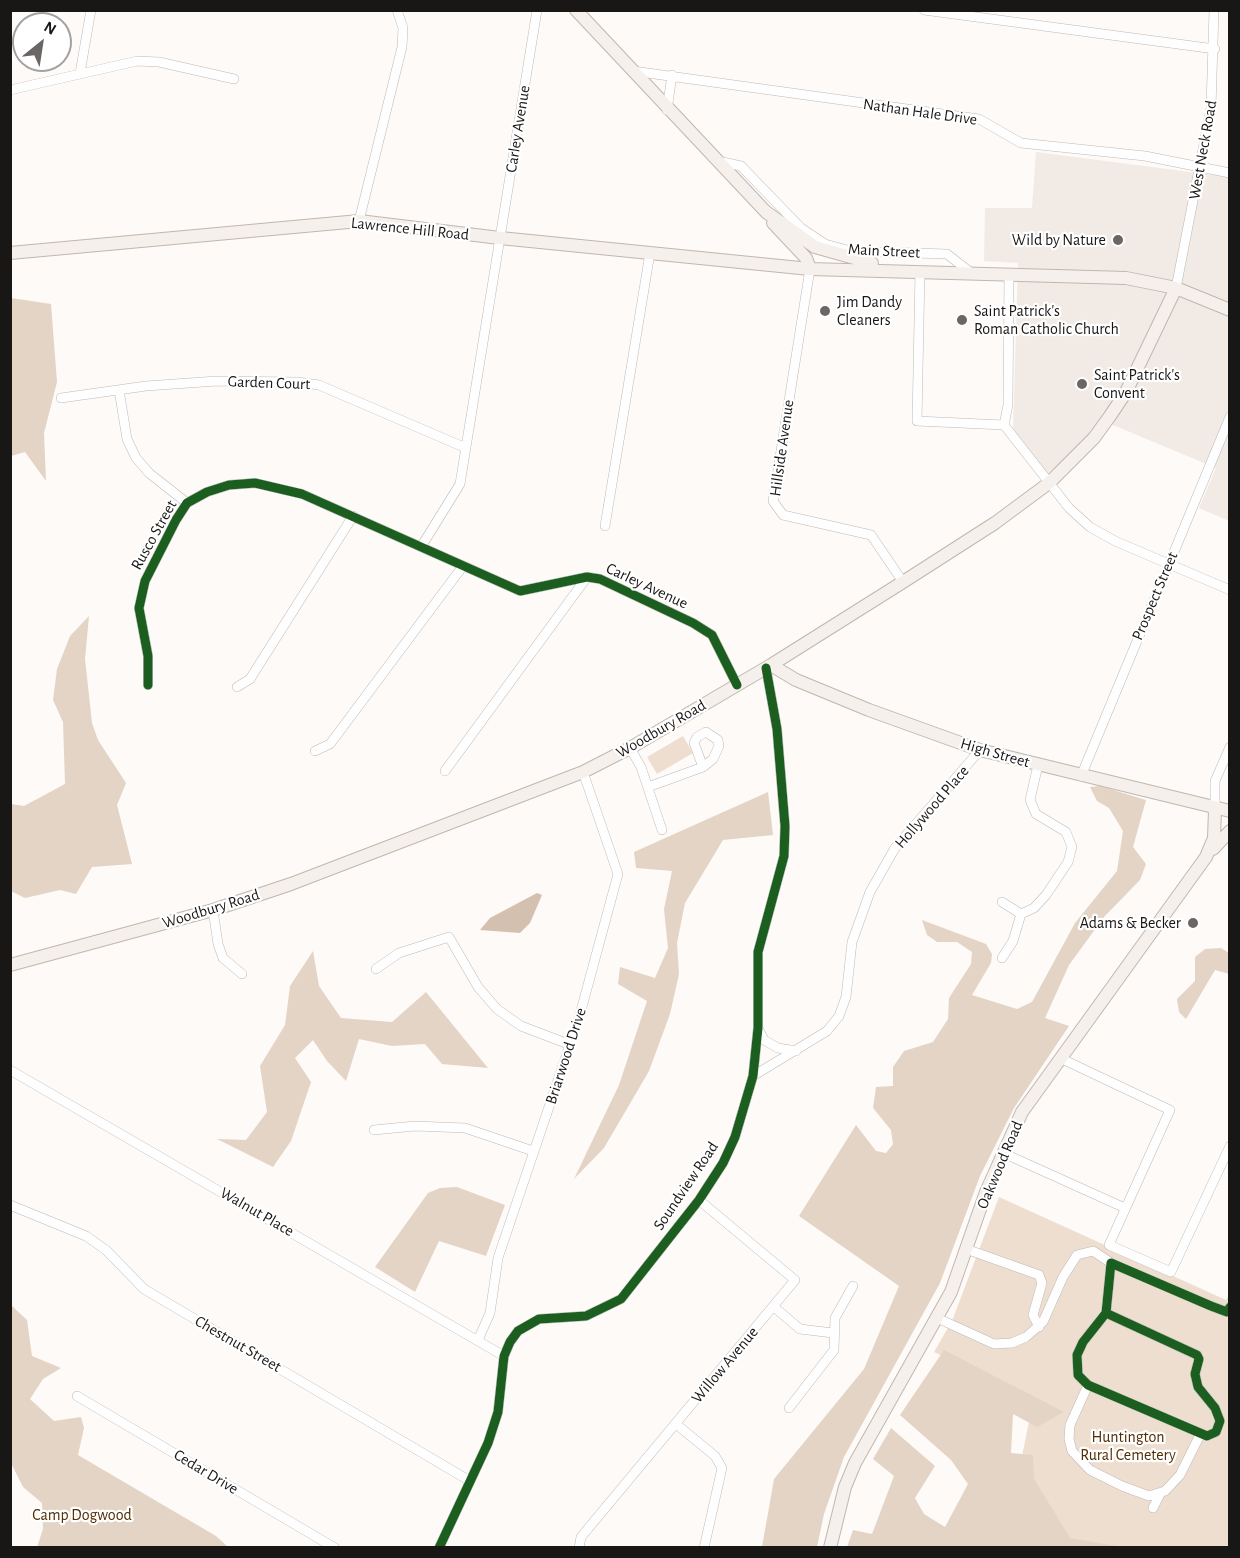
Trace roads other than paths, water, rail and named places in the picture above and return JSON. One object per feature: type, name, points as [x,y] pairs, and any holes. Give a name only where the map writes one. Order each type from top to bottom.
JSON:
[{"type":"main road","name":"Main Street","points":[[576,10],[667,110],[766,212],[783,236],[806,258],[810,269],[920,270],[1126,278],[1176,288],[1230,310]]},
{"type":"main road","name":"Main Street","points":[[766,212],[804,240],[826,252],[905,270]]},
{"type":"main road","name":"Lawrence Hill Road","points":[[10,253],[359,220],[500,238],[810,269]]},
{"type":"main road","name":"Woodbury Road","points":[[11,966],[213,910],[291,884],[583,772],[630,748],[769,667],[995,522],[1049,483],[1094,438],[1126,392],[1176,288]]},
{"type":"main road","name":"High Street","points":[[769,667],[869,710],[980,750],[1215,810],[1230,811]]},
{"type":"main road","name":"Oakwood Road","points":[[830,1548],[843,1496],[855,1462],[951,1292],[1003,1153],[1022,1112],[1206,857],[1214,838],[1215,810]]},
{"type":"main road","points":[[1206,857],[1230,831]]},
{"type":"street","points":[[80,73],[92,10]]},
{"type":"street","points":[[359,220],[402,47],[403,28],[397,10]]},
{"type":"street","name":"Carley Avenue","points":[[537,10],[460,484],[421,547],[520,591],[587,577],[600,579],[693,623],[712,635],[737,685]]},
{"type":"street","points":[[924,10],[1215,49]]},
{"type":"street","name":"West Neck Road","points":[[1176,288],[1211,108],[1215,49],[1214,10]]},
{"type":"street","points":[[10,90],[137,61],[159,62],[234,79]]},
{"type":"street","name":"Nathan Hale Drive","points":[[633,71],[672,75],[735,87],[979,119],[1021,142],[1145,156],[1184,162],[1198,169],[1230,173]]},
{"type":"street","points":[[667,110],[672,75]]},
{"type":"street","name":"Main Street","points":[[716,161],[741,166],[801,228],[825,244],[851,251],[947,254],[970,272]]},
{"type":"street","points":[[605,526],[650,253]]},
{"type":"street","name":"Hillside Avenue","points":[[810,269],[773,501],[783,515],[871,535],[903,582]]},
{"type":"street","points":[[920,270],[917,421],[1004,424]]},
{"type":"street","points":[[1009,274],[1008,404],[1004,424],[1069,508],[1090,527],[1230,590]]},
{"type":"street","name":"Garden Court","points":[[61,398],[217,381],[297,382],[319,385],[466,447]]},
{"type":"street","points":[[119,390],[127,439],[136,458],[149,473],[187,504]]},
{"type":"street","name":"Prospect Street","points":[[1081,776],[1230,417]]},
{"type":"street","name":"Rusco Street","points":[[148,685],[148,656],[139,608],[145,581],[176,520],[187,504],[207,492],[229,485],[255,483],[302,494],[421,547]]},
{"type":"street","points":[[237,687],[250,679],[353,516]]},
{"type":"street","points":[[315,751],[330,744],[463,566]]},
{"type":"street","points":[[445,771],[587,577]]},
{"type":"street","name":"Soundview Road","points":[[439,1548],[488,1443],[498,1412],[504,1356],[518,1331],[539,1319],[586,1316],[621,1299],[699,1200],[723,1163],[735,1137],[753,1076],[758,1028],[758,952],[784,856],[785,826],[769,667]]},
{"type":"street","points":[[1215,810],[1215,781],[1230,747]]},
{"type":"street","points":[[630,748],[648,787],[662,830]]},
{"type":"street","name":"Hollywood Place","points":[[753,1076],[827,1031],[839,1016],[846,997],[852,942],[870,892],[888,859],[908,832],[980,750]]},
{"type":"street","points":[[1021,914],[1034,908],[1046,895],[1068,862],[1072,847],[1065,832],[1036,814],[1030,800],[1038,765]]},
{"type":"street","points":[[648,787],[704,767]]},
{"type":"street","name":"Briarwood Drive","points":[[478,1340],[490,1312],[498,1257],[571,1045],[618,874],[583,772]]},
{"type":"street","points":[[1002,902],[1021,914]]},
{"type":"street","points":[[213,910],[218,944],[223,958],[242,974]]},
{"type":"street","points":[[1002,958],[1018,930],[1021,914]]},
{"type":"street","points":[[376,969],[399,953],[449,937],[478,987],[497,1009],[521,1026],[571,1045]]},
{"type":"street","points":[[758,1028],[764,1040],[778,1048],[796,1051]]},
{"type":"street","points":[[1060,1058],[1170,1110],[1109,1245],[1171,1272],[1228,1150]]},
{"type":"street","name":"Walnut Place","points":[[10,1070],[504,1356]]},
{"type":"street","points":[[375,1130],[415,1126],[465,1128],[533,1151]]},
{"type":"street","points":[[1003,1153],[1125,1208]]},
{"type":"street","name":"Willow Avenue","points":[[579,1548],[581,1537],[795,1280],[699,1200]]},
{"type":"street","name":"Chestnut Street","points":[[10,1205],[86,1236],[106,1250],[144,1289],[470,1481]]},
{"type":"street","points":[[966,1249],[1039,1275],[1042,1283],[1033,1316],[1039,1328]]},
{"type":"street","points":[[937,1318],[994,1344],[1019,1341],[1039,1328],[1066,1270],[1077,1255],[1093,1251],[1110,1263],[1229,1310]]},
{"type":"street","points":[[1107,1313],[1202,1357],[1195,1374],[1198,1387],[1215,1408],[1220,1421],[1219,1428],[1212,1436],[1200,1435],[1088,1385],[1078,1375],[1077,1355],[1083,1342],[1107,1313],[1110,1263]]},
{"type":"street","points":[[789,1408],[834,1350],[835,1318],[853,1286]]},
{"type":"street","points":[[774,1307],[800,1329],[833,1333]]},
{"type":"street","points":[[1088,1385],[1070,1425],[1068,1439],[1072,1451],[1082,1464],[1110,1481],[1149,1496],[1160,1494]]},
{"type":"street","name":"Cedar Drive","points":[[77,1396],[335,1548]]},
{"type":"street","points":[[676,1424],[715,1456],[722,1468],[704,1548]]},
{"type":"street","points":[[1154,1508],[1160,1494],[1180,1475],[1200,1435]]},
{"type":"place","name":"Wild by Nature","points":[[1118,240]]},
{"type":"place","name":"Jim Dandy Cleaners","points":[[825,311]]},
{"type":"place","name":"Saint Patrick's Roman Catholic Church","points":[[962,320]]},
{"type":"place","name":"Saint Patrick's Convent","points":[[1082,384]]},
{"type":"place","name":"Adams & Becker","points":[[1193,923]]},
{"type":"park label","name":"Huntington Rural Cemetery","points":[[1128,1446]]},
{"type":"park label","name":"Camp Dogwood","points":[[82,1515]]}]
